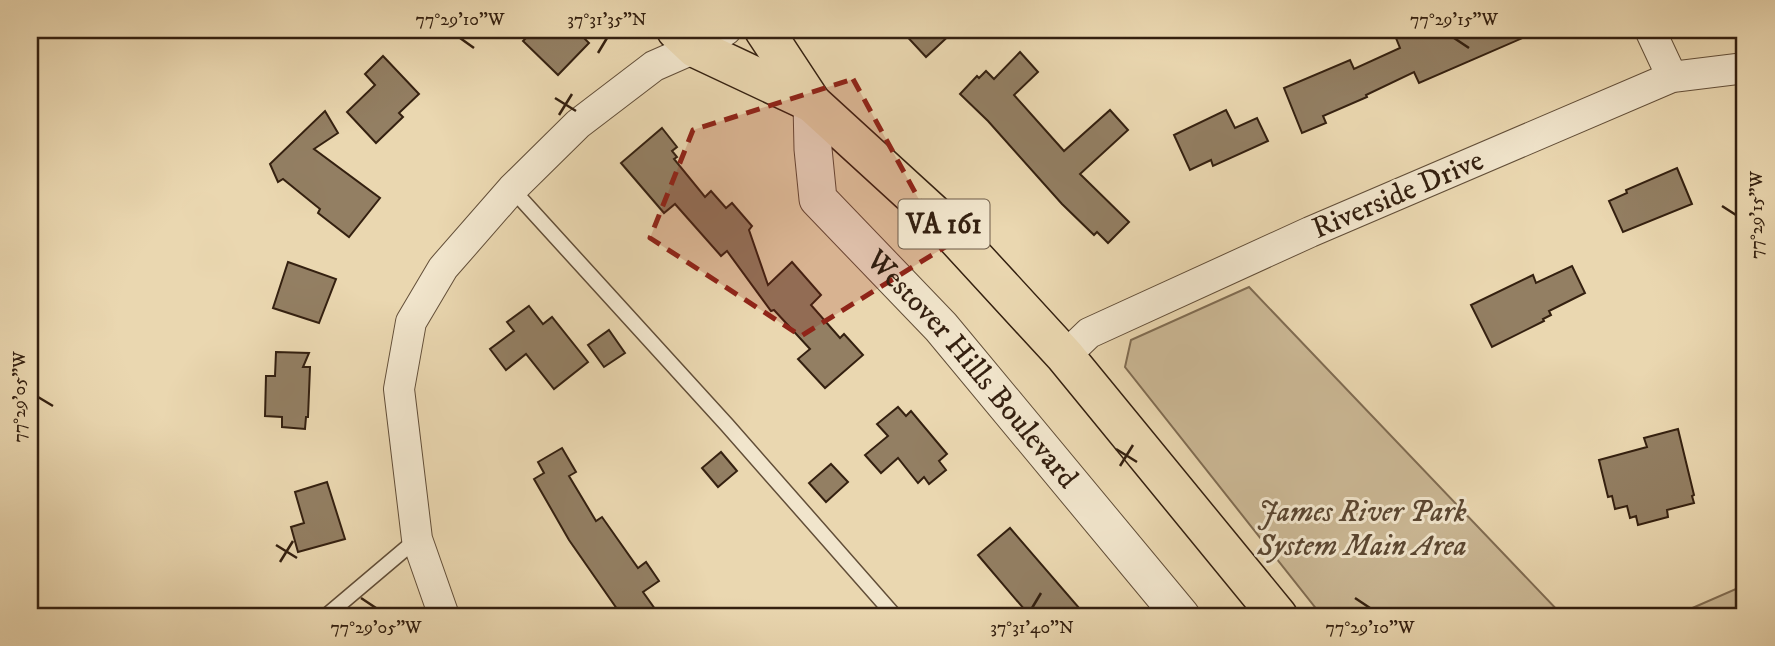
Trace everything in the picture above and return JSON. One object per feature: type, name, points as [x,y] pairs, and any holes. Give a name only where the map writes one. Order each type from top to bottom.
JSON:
[{"type":"main road","name":"VA 161","points":[[764,30],[812,103]]},
{"type":"main road","name":"VA 161","points":[[699,36],[812,103],[940,220],[1065,356],[1278,616]]},
{"type":"street","points":[[1650,30],[1672,77]]},
{"type":"street","points":[[443,616],[417,539],[399,388],[411,322],[443,268],[512,189],[589,115],[699,36]]},
{"type":"street","name":"Riverside Drive","points":[[1065,356],[1090,333],[1310,232],[1672,77],[1745,68]]},
{"type":"street","name":"Westover Hills Boulevard","points":[[812,103],[818,200],[941,327],[1181,616]]},
{"type":"lane","points":[[512,189],[727,425],[895,616]]},
{"type":"lane","points":[[326,616],[417,539]]},
{"type":"highlighted area","points":[[853,79],[945,247],[801,336],[650,238],[693,130]]},
{"type":"green space","name":"James River Park System Main Area","points":[[1249,287],[1563,616],[1322,616],[1125,367],[1131,340]]},
{"type":"green space","points":[[1745,585],[1745,616],[1674,616]]},
{"type":"building","points":[[534,30],[576,30],[589,43],[558,75],[523,41]]},
{"type":"building","points":[[901,30],[955,30],[926,57]]},
{"type":"building","points":[[1415,30],[1541,30],[1419,83],[1414,72],[1323,116],[1326,123],[1302,133],[1284,88],[1350,60],[1354,69],[1400,48],[1396,38]]},
{"type":"building","points":[[1020,52],[1038,72],[1014,95],[1064,151],[1110,110],[1128,130],[1080,174],[1129,222],[1108,243],[1097,232],[1094,235],[1062,204],[988,121],[960,94],[977,76],[979,78],[986,71],[994,79]]},
{"type":"building","points":[[383,56],[419,94],[399,113],[403,117],[376,143],[347,112],[375,85],[365,74]]},
{"type":"building","points":[[1226,110],[1235,128],[1257,118],[1268,141],[1213,166],[1211,160],[1190,170],[1174,135]]},
{"type":"building","points":[[325,111],[338,133],[314,149],[380,198],[349,237],[318,213],[320,209],[283,179],[278,182],[270,164]]},
{"type":"building","points":[[662,128],[677,147],[672,151],[677,157],[674,159],[705,197],[711,191],[726,208],[732,203],[752,226],[749,230],[768,285],[792,262],[821,295],[811,305],[840,338],[844,334],[863,355],[825,388],[798,359],[810,349],[774,310],[771,311],[727,251],[721,256],[675,204],[664,213],[621,163]]},
{"type":"building","points":[[1677,168],[1692,204],[1623,232],[1609,201],[1627,193],[1626,190]]},
{"type":"building","points":[[288,262],[336,279],[319,323],[273,308]]},
{"type":"building","points":[[1572,266],[1585,293],[1549,311],[1551,315],[1543,319],[1544,321],[1492,347],[1471,305],[1533,275],[1536,283]]},
{"type":"building","points":[[529,306],[543,324],[552,317],[588,362],[554,389],[526,354],[506,370],[490,349],[514,331],[507,322]]},
{"type":"building","points":[[609,330],[625,353],[604,367],[588,345]]},
{"type":"building","points":[[276,352],[309,353],[303,367],[310,367],[305,429],[282,427],[282,417],[265,416],[266,376],[275,376]]},
{"type":"building","points":[[898,407],[906,416],[911,411],[947,454],[939,461],[946,470],[929,484],[924,477],[918,483],[898,458],[881,473],[865,455],[888,436],[877,424]]},
{"type":"building","points":[[1678,429],[1694,503],[1667,510],[1668,517],[1638,525],[1636,516],[1630,518],[1627,506],[1615,509],[1612,496],[1608,497],[1599,460],[1647,447],[1644,438]]},
{"type":"building","points":[[562,448],[576,472],[569,476],[596,521],[602,517],[638,568],[646,562],[659,581],[643,592],[660,616],[622,616],[569,540],[534,479],[544,473],[538,462]]},
{"type":"building","points":[[721,452],[737,471],[718,487],[702,468]]},
{"type":"building","points":[[831,464],[848,482],[826,502],[809,483]]},
{"type":"building","points":[[327,482],[345,539],[298,552],[291,527],[304,523],[295,492]]},
{"type":"building","points":[[1010,528],[1086,616],[1030,616],[978,555]]}]
